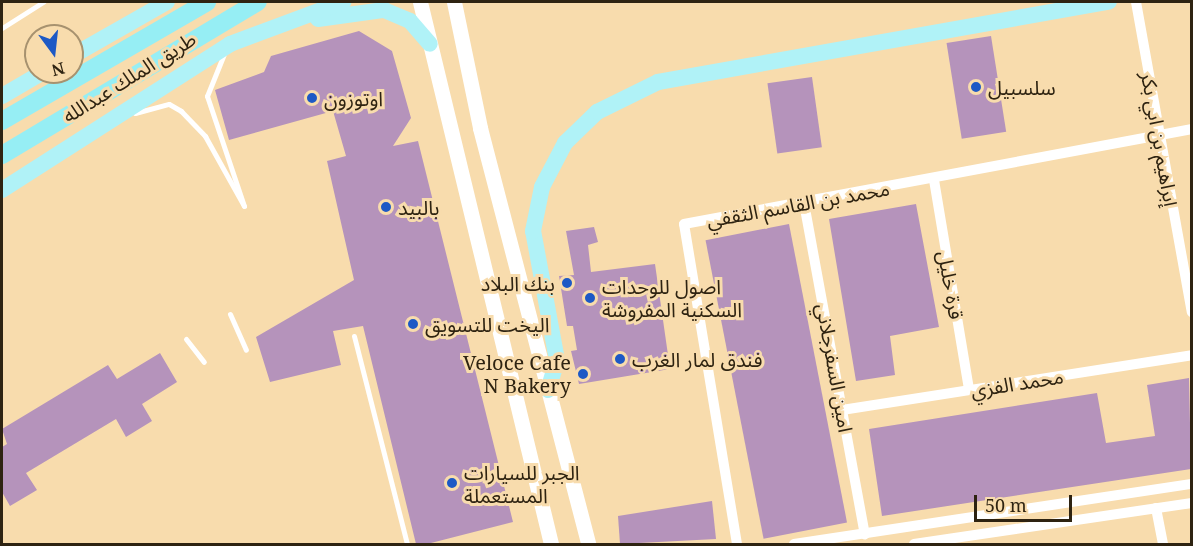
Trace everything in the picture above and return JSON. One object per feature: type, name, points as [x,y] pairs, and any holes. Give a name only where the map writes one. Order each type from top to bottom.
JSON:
[{"type":"highway","points":[[2,121],[207,2]]},
{"type":"highway","name":"طريق الملك عبدالله","points":[[2,155],[258,2]]},
{"type":"main road","points":[[84,49],[167,2]]},
{"type":"main road","points":[[276,27],[315,2]]},
{"type":"main road","points":[[2,190],[230,44],[343,2]]},
{"type":"main road","points":[[420,2],[551,544]]},
{"type":"main road","points":[[454,2],[548,390],[588,544]]},
{"type":"main road","points":[[548,390],[557,360],[533,231],[542,187],[565,143],[597,112],[658,82],[1109,2]]},
{"type":"main road","points":[[276,27],[384,10],[410,21],[430,44]]},
{"type":"main road","points":[[2,96],[24,83]]},
{"type":"street","name":"إبراهيم بن ابي بكر","points":[[1136,2],[1191,312]]},
{"type":"street","name":"محمد بن القاسم الثقفي","points":[[737,544],[684,224],[934,180],[1191,129]]},
{"type":"street","name":"قرة خليل","points":[[934,180],[969,390]]},
{"type":"street","name":"امين السفرجلاني","points":[[804,203],[865,534]]},
{"type":"street","name":"محمد الفزي","points":[[842,410],[1191,355]]},
{"type":"street","points":[[794,544],[1191,484]]},
{"type":"street","points":[[914,544],[1191,503]]},
{"type":"street","points":[[1156,508],[1163,544]]},
{"type":"lane","points":[[2,28],[43,2]]},
{"type":"lane","points":[[116,118],[169,104],[181,111],[205,136],[244,206],[207,96],[230,44]]},
{"type":"lane","points":[[230,314],[246,350]]},
{"type":"lane","points":[[354,336],[407,544]]},
{"type":"lane","points":[[186,339],[204,362]]},
{"type":"building","points":[[359,31],[392,51],[411,118],[393,146],[418,141],[513,522],[427,544],[416,544],[363,326],[333,331],[341,365],[270,382],[256,337],[354,280],[327,161],[346,156],[333,111],[229,140],[215,90],[264,72],[271,56]]},
{"type":"building","name":"سلسبيل","points":[[991,36],[1006,132],[962,139],[947,43]]},
{"type":"building","points":[[812,77],[822,147],[777,154],[767,83]]},
{"type":"building","points":[[916,204],[939,327],[890,336],[895,375],[856,381],[829,219]]},
{"type":"building","points":[[789,224],[847,522],[764,539],[706,240]]},
{"type":"building","points":[[594,227],[598,242],[588,245],[591,272],[655,264],[670,369],[579,384],[571,351],[577,350],[573,326],[567,326],[559,276],[574,275],[566,231]]},
{"type":"building","points":[[160,353],[177,382],[142,404],[152,421],[126,437],[116,419],[26,473],[37,490],[10,506],[2,492],[2,447],[7,444],[2,429],[108,365],[117,379]]},
{"type":"building","points":[[1189,378],[1191,469],[882,516],[869,429],[1097,393],[1106,443],[1155,436],[1147,385]]},
{"type":"building","points":[[712,501],[716,539],[620,544],[618,516]]},
{"type":"place","name":"سلسبيل","points":[[976,87]]},
{"type":"place","name":"اوتوزون","points":[[312,98]]},
{"type":"place","name":"بالبيد","points":[[386,207]]},
{"type":"place","name":"بنك البلاد","points":[[567,283]]},
{"type":"place","name":"اصول للوحدات السكنية المفروشة","points":[[590,298]]},
{"type":"place","name":"اليخت للتسويق","points":[[413,324]]},
{"type":"place","name":"فندق لمار الغرب","points":[[620,359]]},
{"type":"place","name":"Veloce Cafe N Bakery","points":[[583,374]]},
{"type":"place","name":"الجبر للسيارات المستعملة","points":[[452,483]]}]
